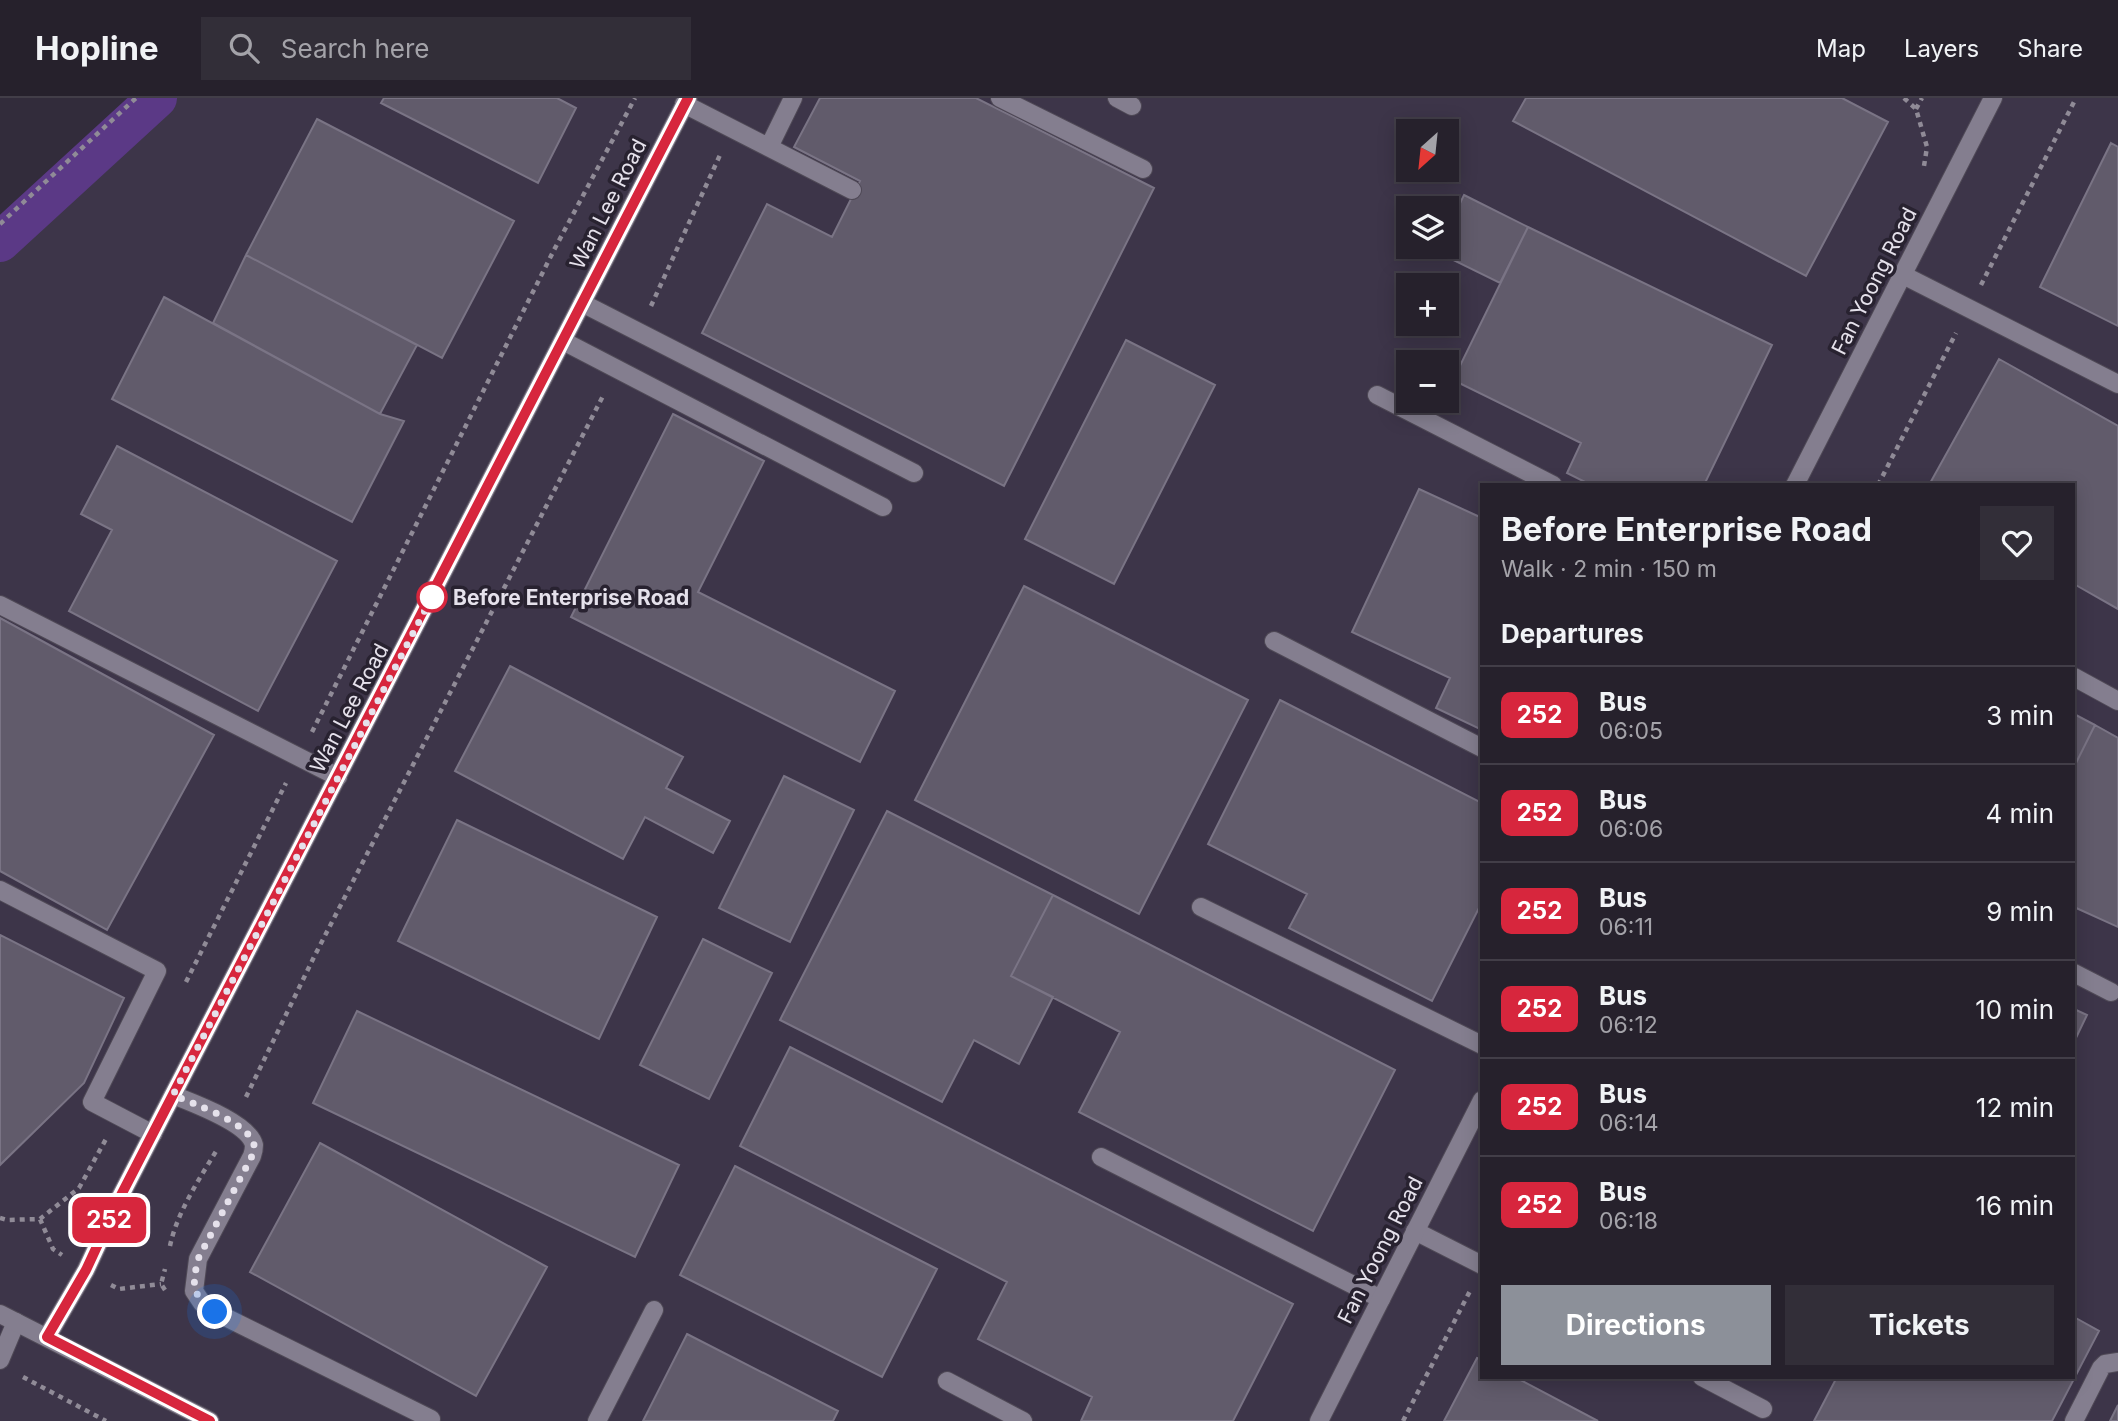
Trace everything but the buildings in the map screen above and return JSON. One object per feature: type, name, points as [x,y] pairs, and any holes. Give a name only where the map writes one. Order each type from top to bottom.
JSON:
[{"type":"street","points":[[769,148],[793,98]]},
{"type":"street","points":[[1000,98],[1143,169]]},
{"type":"street","name":"Fan Yoong Road","points":[[1796,483],[1993,98]]},
{"type":"street","points":[[686,101],[732,129],[852,190]]},
{"type":"street","name":"Wan Lee Road","points":[[47,1337],[86,1270],[173,1095],[686,101]]},
{"type":"street","points":[[1903,275],[2118,384]]},
{"type":"street","points":[[582,303],[914,473]]},
{"type":"street","points":[[563,341],[883,507]]},
{"type":"street","points":[[1377,395],[1549,483]]},
{"type":"street","points":[[0,605],[338,777]]},
{"type":"street","points":[[1274,641],[1480,747]]},
{"type":"street","points":[[2075,678],[2118,701]]},
{"type":"street","points":[[0,890],[158,971],[92,1102],[153,1134]]},
{"type":"street","points":[[1201,906],[1480,1044]]},
{"type":"street","points":[[2075,973],[2111,992]]},
{"type":"street","points":[[173,1095],[234,1122],[249,1136],[254,1146],[252,1156],[198,1259],[194,1291],[202,1303],[215,1312],[431,1419]]},
{"type":"street","name":"Fan Yoong Road","points":[[1319,1421],[1480,1104]]},
{"type":"street","points":[[1101,1157],[1381,1299]]},
{"type":"street","points":[[1415,1231],[1480,1264]]},
{"type":"street","points":[[597,1421],[654,1310]]},
{"type":"street","points":[[6,1365],[8,1317],[210,1421]]},
{"type":"street","points":[[2074,1421],[2101,1368],[2105,1364],[2118,1362]]},
{"type":"street","points":[[1706,1379],[1763,1409]]},
{"type":"street","points":[[947,1381],[1023,1421]]},
{"type":"path","points":[[0,224],[136,98]]},
{"type":"path","points":[[181,992],[554,250],[635,98]]},
{"type":"path","points":[[1903,98],[1916,109],[1922,98]]},
{"type":"path","points":[[638,332],[691,224],[732,129]]},
{"type":"path","points":[[169,1248],[197,1184],[234,1122],[345,897],[617,369]]},
{"type":"path","points":[[0,1218],[40,1219],[79,1188],[119,1116]]},
{"type":"path","points":[[161,1284],[167,1260]]},
{"type":"path","points":[[1403,1421],[1470,1290]]},
{"type":"path","points":[[6,1365],[106,1421]]},
{"type":"shaded area","points":[[151,98],[2118,98],[2118,1421],[0,1421],[0,243]]},
{"type":"waterway","points":[[0,242],[157,98]]},
{"type":"bus line","name":"252","points":[[210,1421],[47,1337],[86,1270],[118,1201],[688,98]]},
{"type":"place","name":"Before Enterprise Road","points":[[432,597]]},
{"type":"route","points":[[215,1312],[202,1303],[194,1291],[194,1275],[198,1259],[252,1156],[254,1146],[249,1136],[234,1122],[173,1095],[436,589],[432,597]]}]
